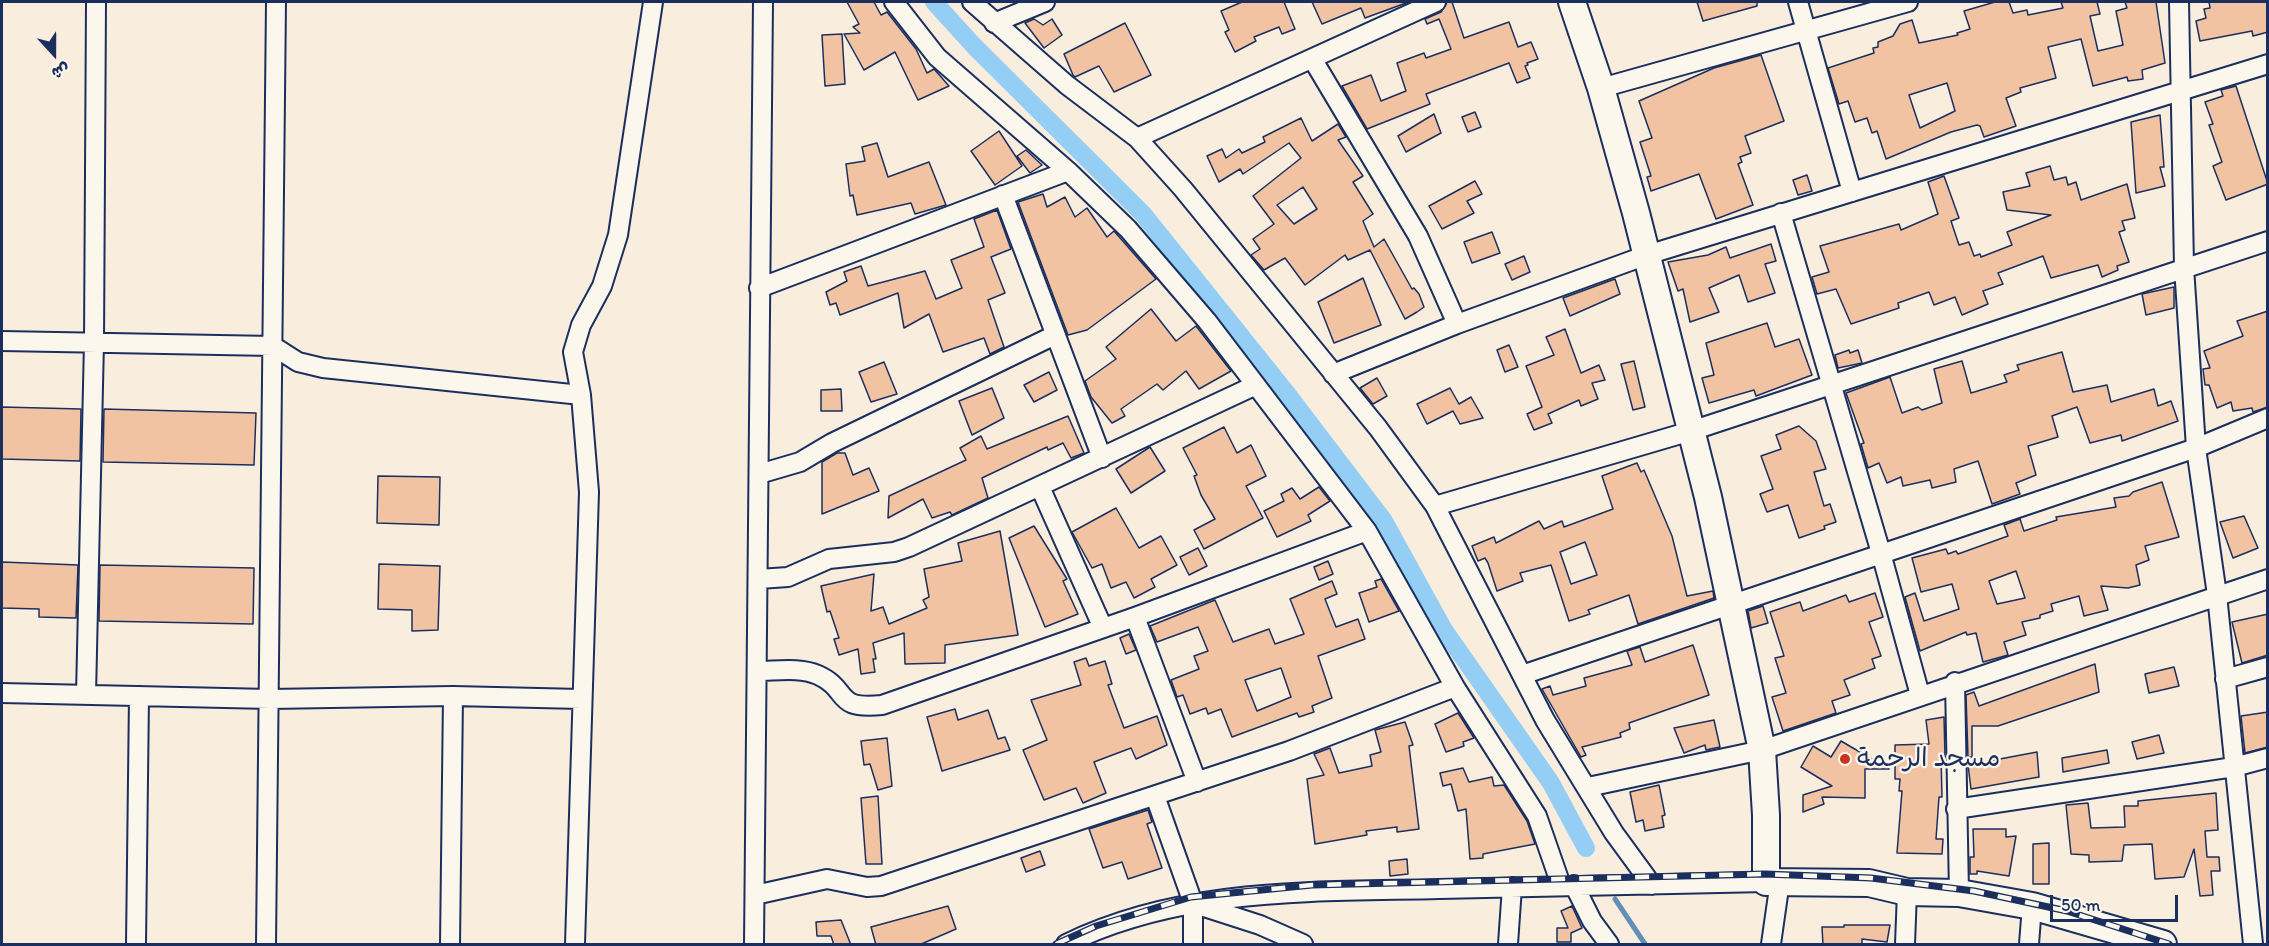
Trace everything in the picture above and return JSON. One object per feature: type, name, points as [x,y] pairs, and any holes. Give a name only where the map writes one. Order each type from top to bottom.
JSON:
[{"type":"street","points":[[86,695],[94,342],[96,2]]},
{"type":"street","points":[[266,945],[276,2]]},
{"type":"street","points":[[575,945],[589,492],[581,395],[573,352],[581,325],[602,286],[618,235],[652,2]]},
{"type":"street","points":[[754,945],[763,2]]},
{"type":"street","points":[[894,2],[937,57],[1068,171],[1128,229],[1207,321],[1367,531],[1455,687],[1537,816],[1568,885],[1609,945]]},
{"type":"street","points":[[972,2],[1067,85],[1137,138],[1183,189],[1378,428],[1436,506],[1545,720],[1614,832],[1652,885]]},
{"type":"street","points":[[994,23],[1045,2]]},
{"type":"street","points":[[1137,138],[1313,60],[1436,2]]},
{"type":"street","points":[[1572,2],[1601,88],[1647,255],[1731,603],[1762,750],[1773,881],[1772,945]]},
{"type":"street","points":[[1798,2],[1852,192]]},
{"type":"street","points":[[1601,88],[1908,2]]},
{"type":"street","points":[[2179,2],[2184,267],[2196,447],[2217,595],[2253,945]]},
{"type":"street","points":[[1313,60],[1418,236],[1457,324]]},
{"type":"street","points":[[1333,374],[1457,324],[1647,255],[2268,64]]},
{"type":"street","points":[[759,288],[1068,171]]},
{"type":"street","points":[[1004,195],[1102,458]]},
{"type":"street","points":[[1780,213],[1881,553],[1920,695]]},
{"type":"street","points":[[1436,506],[1691,431],[2268,241]]},
{"type":"street","points":[[759,474],[800,462],[832,443],[1055,335]]},
{"type":"street","points":[[2,340],[273,346],[298,362],[323,368],[581,395]]},
{"type":"street","points":[[759,579],[788,577],[829,559],[894,552],[909,547],[1256,386]]},
{"type":"street","points":[[1522,675],[2196,447],[2268,418]]},
{"type":"street","points":[[1040,487],[1103,628]]},
{"type":"street","points":[[757,671],[802,670],[819,675],[834,686],[844,700],[860,707],[882,705],[1135,617],[1367,531]]},
{"type":"street","points":[[1588,787],[1762,750],[1955,682],[2268,579]]},
{"type":"street","points":[[1135,617],[1197,782]]},
{"type":"street","points":[[2225,679],[2268,667]]},
{"type":"street","points":[[1955,682],[1959,893]]},
{"type":"street","points":[[755,895],[827,879],[867,887],[881,886],[1289,752],[1455,687]]},
{"type":"street","points":[[2,693],[270,699],[453,696],[581,699]]},
{"type":"street","points":[[136,945],[139,696]]},
{"type":"street","points":[[450,945],[453,696]]},
{"type":"street","points":[[1956,809],[2234,767],[2268,759]]},
{"type":"street","points":[[1155,796],[1193,903],[1193,945]]},
{"type":"street","points":[[1066,945],[1134,917],[1193,903],[1314,891],[1773,881],[1869,883],[1907,892],[1959,893],[2032,906],[2154,942]]},
{"type":"street","points":[[1508,945],[1512,887]]},
{"type":"street","points":[[1905,945],[1907,892]]},
{"type":"street","points":[[1193,903],[1260,925],[1302,945]]},
{"type":"street","points":[[2029,945],[2032,906]]},
{"type":"building","points":[[847,2],[874,2],[881,15],[887,12],[916,49],[927,73],[934,69],[949,86],[918,100],[895,52],[864,70],[844,34],[860,33],[853,27],[859,24]]},
{"type":"building","points":[[1242,2],[1284,2],[1295,29],[1282,34],[1279,27],[1254,37],[1256,41],[1235,52],[1225,32],[1229,30],[1221,11]]},
{"type":"building","points":[[1312,2],[1406,3],[1365,18],[1361,8],[1322,24]]},
{"type":"building","points":[[1447,2],[1452,2],[1464,38],[1509,22],[1518,47],[1531,42],[1538,59],[1525,66],[1530,78],[1517,83],[1509,63],[1426,94],[1430,104],[1367,129],[1342,86],[1371,75],[1381,101],[1406,91],[1397,63],[1424,53],[1426,58],[1451,49],[1439,19],[1427,24],[1425,19],[1441,12]]},
{"type":"building","points":[[1697,2],[1757,2],[1757,6],[1703,21]]},
{"type":"building","points":[[1995,2],[2009,2],[2013,13],[2027,10],[2028,15],[2063,8],[2061,2],[2097,2],[2100,14],[2090,16],[2098,51],[2123,45],[2116,11],[2127,8],[2125,2],[2156,2],[2165,63],[2142,70],[2143,79],[2128,81],[2127,77],[2093,86],[2081,39],[2048,47],[2056,78],[2020,88],[2021,92],[2006,98],[2016,126],[1984,137],[1980,126],[1977,125],[1951,132],[1886,159],[1877,131],[1872,133],[1867,118],[1855,122],[1848,101],[1839,104],[1828,68],[1874,53],[1873,48],[1878,47],[1878,42],[1893,36],[1900,24],[1912,20],[1919,43],[1958,35],[1957,33],[1970,29],[1964,11]],"holes":[[[1947,83],[1955,111],[1920,128],[1909,95]]]},
{"type":"building","points":[[2209,2],[2268,2],[2268,32],[2253,36],[2252,31],[2200,41],[2196,21],[2206,18],[2204,9],[2210,8]]},
{"type":"building","points":[[1034,19],[1043,25],[1052,19],[1062,35],[1044,48],[1025,23]]},
{"type":"building","points":[[1125,23],[1151,75],[1114,92],[1099,66],[1075,77],[1064,54]]},
{"type":"building","points":[[842,34],[845,84],[825,86],[822,35]]},
{"type":"building","points":[[1761,55],[1784,121],[1745,136],[1751,153],[1740,157],[1742,162],[1738,164],[1753,205],[1716,219],[1699,174],[1651,191],[1647,177],[1651,176],[1640,142],[1652,138],[1639,101],[1714,68]]},
{"type":"building","points":[[2236,86],[2268,184],[2226,200],[2213,166],[2222,162],[2209,125],[2213,124],[2205,102],[2223,96],[2221,90]]},
{"type":"building","points":[[1475,112],[1481,127],[1468,132],[1462,117]]},
{"type":"building","points":[[1434,114],[1441,133],[1406,152],[1398,136]]},
{"type":"building","points":[[2160,115],[2164,167],[2160,167],[2165,186],[2136,193],[2131,122]]},
{"type":"building","points":[[1301,118],[1312,141],[1338,124],[1346,137],[1338,140],[1363,176],[1353,182],[1373,214],[1363,221],[1374,247],[1384,239],[1412,289],[1414,288],[1419,294],[1424,307],[1405,319],[1370,250],[1348,260],[1345,255],[1305,285],[1285,258],[1264,270],[1251,255],[1260,249],[1253,239],[1274,224],[1253,196],[1301,158],[1289,143],[1243,174],[1240,169],[1219,182],[1207,156],[1222,149],[1226,158],[1239,149],[1242,153],[1265,142],[1263,137]],"holes":[[[1303,187],[1317,209],[1294,224],[1277,205]]]},
{"type":"building","points":[[999,131],[1022,166],[995,185],[971,151]]},
{"type":"building","points":[[877,143],[888,177],[929,162],[946,205],[915,214],[911,203],[857,215],[853,195],[850,196],[846,164],[865,161],[862,147]]},
{"type":"building","points":[[1026,150],[1042,165],[1030,173],[1017,156]]},
{"type":"building","points":[[2050,166],[2054,180],[2066,177],[2068,185],[2076,182],[2081,200],[2127,184],[2135,218],[2122,221],[2125,230],[2119,232],[2129,262],[2117,266],[2118,270],[2102,277],[2098,265],[2051,278],[2043,256],[1998,273],[2003,284],[1983,291],[1988,304],[1962,315],[1955,297],[1934,305],[1929,292],[1898,303],[1899,308],[1851,324],[1836,289],[1817,294],[1812,277],[1829,272],[1820,246],[1899,224],[1901,230],[1938,214],[1928,182],[1944,176],[1959,218],[1951,221],[1959,245],[1969,242],[1974,256],[1980,254],[1981,257],[2012,245],[2007,232],[2051,215],[2007,210],[2003,192],[2030,186],[2026,173]]},
{"type":"building","points":[[1807,175],[1812,191],[1798,195],[1793,180]]},
{"type":"building","points":[[1475,181],[1482,194],[1467,201],[1474,213],[1442,229],[1429,206]]},
{"type":"building","points":[[1043,194],[1047,207],[1065,197],[1075,217],[1087,208],[1107,237],[1114,231],[1156,279],[1087,330],[1068,335],[1018,202]]},
{"type":"building","points":[[997,210],[1011,249],[991,257],[1005,293],[988,300],[1004,347],[990,354],[984,338],[943,352],[929,314],[904,328],[898,293],[840,315],[836,303],[830,305],[826,292],[847,281],[844,272],[861,266],[868,286],[925,271],[936,299],[962,288],[951,260],[984,247],[974,219]]},
{"type":"building","points":[[1492,232],[1500,253],[1472,263],[1464,242]]},
{"type":"building","points":[[1771,244],[1776,261],[1765,264],[1775,293],[1748,302],[1739,275],[1709,288],[1719,312],[1690,322],[1683,289],[1678,291],[1668,262],[1708,255],[1726,247],[1730,258]]},
{"type":"building","points":[[1524,256],[1530,272],[1512,280],[1505,264]]},
{"type":"building","points":[[1363,278],[1381,325],[1334,343],[1318,302]]},
{"type":"building","points":[[1615,279],[1620,294],[1570,316],[1563,298]]},
{"type":"building","points":[[2174,287],[2174,308],[2146,315],[2142,294]]},
{"type":"building","points":[[1151,309],[1176,341],[1196,326],[1231,371],[1199,389],[1186,371],[1163,390],[1157,384],[1121,409],[1125,416],[1112,423],[1091,397],[1085,381],[1116,359],[1106,347]]},
{"type":"building","points":[[2268,311],[2268,407],[2253,412],[2252,408],[2233,411],[2231,402],[2217,408],[2209,385],[2205,385],[2203,369],[2210,368],[2204,351],[2243,336],[2237,321]]},
{"type":"building","points":[[1767,323],[1775,347],[1799,339],[1812,375],[1756,396],[1754,390],[1709,403],[1702,378],[1714,375],[1706,343]]},
{"type":"building","points":[[1565,329],[1581,373],[1599,365],[1605,380],[1592,383],[1598,399],[1581,406],[1579,400],[1548,414],[1552,423],[1534,430],[1527,414],[1542,407],[1526,366],[1554,355],[1546,337]]},
{"type":"building","points":[[1509,345],[1518,367],[1505,372],[1497,350]]},
{"type":"building","points":[[1849,350],[1850,353],[1858,350],[1862,363],[1838,368],[1835,355]]},
{"type":"building","points":[[2062,352],[2073,392],[2107,385],[2111,402],[2154,389],[2158,406],[2171,401],[2178,421],[2122,441],[2121,435],[2090,443],[2077,407],[2052,416],[2058,437],[2028,446],[2036,475],[2016,483],[2020,494],[1992,504],[1978,461],[1954,469],[1956,482],[1932,488],[1930,480],[1903,486],[1901,477],[1887,483],[1879,463],[1868,468],[1861,444],[1864,443],[1846,393],[1890,377],[1902,413],[1918,407],[1922,410],[1942,403],[1934,369],[1962,361],[1971,393],[2007,382],[2004,375],[2019,370],[2017,365]]},
{"type":"building","points":[[1634,361],[1645,407],[1633,410],[1621,364]]},
{"type":"building","points":[[884,362],[897,394],[871,402],[859,372]]},
{"type":"building","points":[[1049,372],[1057,390],[1034,402],[1024,385]]},
{"type":"building","points":[[1377,378],[1387,396],[1373,404],[1360,388]]},
{"type":"building","points":[[992,388],[1004,418],[972,435],[959,401]]},
{"type":"building","points":[[1450,388],[1459,404],[1471,397],[1483,418],[1460,424],[1453,411],[1427,424],[1417,404]]},
{"type":"building","points":[[841,389],[842,411],[821,411],[821,390]]},
{"type":"building","points":[[2,407],[81,409],[80,461],[2,459]]},
{"type":"building","points":[[104,409],[256,413],[254,465],[103,462]]},
{"type":"building","points":[[1068,416],[1084,453],[1071,458],[1063,443],[1048,450],[1047,447],[982,478],[988,498],[952,515],[950,512],[932,518],[923,499],[888,518],[889,496],[966,460],[960,448],[981,436],[987,449]]},
{"type":"building","points":[[1799,426],[1816,441],[1826,469],[1814,472],[1824,506],[1830,504],[1836,522],[1824,526],[1825,529],[1799,538],[1788,505],[1767,512],[1760,494],[1773,489],[1761,456],[1781,449],[1776,435]]},
{"type":"building","points":[[1224,427],[1237,453],[1251,445],[1266,476],[1246,486],[1263,518],[1204,549],[1194,530],[1215,519],[1201,495],[1194,476],[1197,475],[1183,448]]},
{"type":"building","points":[[1150,447],[1165,471],[1131,493],[1116,469]]},
{"type":"building","points":[[837,453],[845,453],[853,475],[869,468],[879,491],[822,514],[822,462]]},
{"type":"building","points":[[1637,463],[1641,472],[1644,470],[1672,536],[1687,596],[1713,591],[1714,598],[1638,624],[1629,595],[1588,610],[1590,614],[1569,621],[1551,565],[1520,573],[1523,581],[1497,591],[1488,563],[1485,558],[1478,561],[1472,546],[1494,537],[1496,543],[1539,521],[1544,529],[1562,521],[1564,527],[1613,509],[1602,476]],"holes":[[[1585,542],[1597,575],[1571,584],[1560,552]]]},
{"type":"building","points":[[378,476],[440,477],[439,525],[377,523]]},
{"type":"building","points":[[2162,482],[2179,537],[2145,546],[2149,560],[2136,565],[2140,585],[2128,588],[2101,586],[2108,610],[2084,616],[2079,596],[2051,604],[2053,611],[2040,615],[2040,618],[2022,622],[2026,635],[2004,642],[2008,655],[1983,662],[1976,633],[1967,635],[1966,632],[1920,651],[1905,597],[1915,593],[1924,621],[1959,609],[1952,584],[1921,592],[1912,558],[1946,549],[1948,554],[1956,551],[1958,554],[2008,536],[2004,525],[2020,519],[2024,531],[2057,520],[2056,517],[2116,507],[2114,498],[2129,496],[2133,492]],"holes":[[[2016,571],[2025,598],[1997,604],[1989,581]]]},
{"type":"building","points":[[1319,487],[1330,501],[1308,515],[1311,521],[1277,537],[1264,511],[1284,501],[1281,494],[1292,488],[1300,499]]},
{"type":"building","points":[[1116,508],[1139,548],[1161,536],[1177,565],[1151,579],[1155,587],[1134,598],[1126,582],[1111,588],[1102,564],[1092,568],[1072,532]]},
{"type":"building","points":[[2244,516],[2258,548],[2233,558],[2220,522]]},
{"type":"building","points":[[1034,526],[1067,579],[1063,581],[1078,614],[1045,627],[1009,538]]},
{"type":"building","points":[[1000,531],[1018,635],[945,645],[945,663],[905,664],[904,633],[873,643],[876,659],[873,659],[875,672],[861,674],[858,649],[839,655],[834,639],[839,638],[830,611],[827,612],[821,586],[874,574],[871,611],[883,607],[889,624],[927,608],[923,600],[929,597],[924,569],[962,561],[958,543]]},
{"type":"building","points":[[1198,548],[1207,566],[1189,575],[1180,557]]},
{"type":"building","points":[[1328,561],[1333,574],[1319,580],[1314,567]]},
{"type":"building","points":[[2,562],[78,565],[76,618],[39,617],[39,609],[2,608]]},
{"type":"building","points":[[379,564],[440,566],[438,630],[412,631],[412,610],[378,609]]},
{"type":"building","points":[[100,565],[254,568],[253,624],[99,621]]},
{"type":"building","points":[[1381,579],[1399,611],[1369,622],[1359,593],[1377,587],[1375,581]]},
{"type":"building","points":[[1332,581],[1337,594],[1325,599],[1336,627],[1358,619],[1365,639],[1318,656],[1332,698],[1312,706],[1314,712],[1299,717],[1297,713],[1232,737],[1221,709],[1208,714],[1206,708],[1190,714],[1183,695],[1177,697],[1171,680],[1199,669],[1194,656],[1208,651],[1198,627],[1157,642],[1150,626],[1215,600],[1233,642],[1269,629],[1275,644],[1304,634],[1290,599]],"holes":[[[1281,668],[1291,697],[1257,711],[1245,680]]]},
{"type":"building","points":[[1875,593],[1883,617],[1869,622],[1881,656],[1872,659],[1875,668],[1844,680],[1850,695],[1832,701],[1836,713],[1783,731],[1772,697],[1786,693],[1775,658],[1784,656],[1770,612],[1800,602],[1803,611],[1846,595],[1849,602]]},
{"type":"building","points":[[1763,606],[1768,623],[1751,628],[1748,611]]},
{"type":"building","points":[[2268,614],[2268,655],[2242,663],[2232,622]]},
{"type":"building","points":[[1129,634],[1136,650],[1126,654],[1120,638]]},
{"type":"building","points":[[1693,645],[1709,695],[1629,723],[1630,729],[1620,733],[1621,737],[1582,747],[1586,755],[1581,757],[1542,689],[1550,686],[1553,695],[1586,686],[1584,678],[1632,665],[1627,651],[1640,647],[1645,662]]},
{"type":"building","points":[[1086,658],[1089,666],[1105,661],[1112,684],[1108,685],[1124,728],[1157,716],[1167,745],[1136,759],[1131,748],[1094,762],[1106,793],[1083,803],[1076,788],[1044,800],[1023,750],[1047,740],[1031,700],[1081,685],[1074,662]]},
{"type":"building","points":[[2095,664],[2099,692],[1998,726],[1972,726],[1972,757],[1968,757],[1966,695],[1974,692],[1979,706]]},
{"type":"building","points":[[2174,667],[2179,686],[2149,693],[2145,674]]},
{"type":"building","points":[[955,709],[958,720],[988,710],[998,739],[1005,737],[1010,750],[942,771],[927,717]]},
{"type":"building","points":[[2268,712],[2268,747],[2245,753],[2241,716]]},
{"type":"building","points":[[1458,713],[1474,738],[1463,742],[1464,746],[1446,752],[1435,724]]},
{"type":"building","points":[[1944,717],[1945,757],[1941,757],[1942,797],[1939,797],[1936,839],[1943,839],[1942,854],[1897,853],[1902,791],[1899,791],[1900,779],[1895,779],[1895,745],[1929,744],[1926,720]]},
{"type":"building","points":[[1714,720],[1720,747],[1706,750],[1705,745],[1684,753],[1674,728]]},
{"type":"building","points":[[1405,722],[1413,745],[1409,746],[1419,829],[1397,832],[1397,827],[1366,831],[1367,835],[1315,844],[1307,779],[1324,775],[1314,754],[1330,748],[1339,773],[1372,766],[1370,755],[1381,752],[1375,730]]},
{"type":"building","points":[[2159,735],[2164,753],[2137,759],[2132,742]]},
{"type":"building","points":[[887,738],[892,786],[878,790],[870,764],[864,765],[861,741]]},
{"type":"building","points":[[1841,741],[1889,769],[1865,769],[1865,798],[1822,797],[1824,804],[1803,812],[1803,795],[1832,786],[1801,767],[1813,746],[1831,757]]},
{"type":"building","points":[[2107,750],[2109,763],[2063,772],[2062,758]]},
{"type":"building","points":[[2037,752],[2039,777],[1971,789],[1968,765]]},
{"type":"building","points":[[1463,768],[1469,782],[1492,777],[1494,786],[1504,785],[1527,821],[1535,844],[1483,854],[1483,858],[1470,859],[1466,809],[1458,811],[1451,784],[1443,786],[1440,773]]},
{"type":"building","points":[[1659,785],[1665,815],[1662,816],[1664,827],[1645,831],[1643,820],[1636,822],[1630,792]]},
{"type":"building","points":[[2216,793],[2218,830],[2205,831],[2207,857],[2219,857],[2220,871],[2211,871],[2213,895],[2200,896],[2194,849],[2184,877],[2155,879],[2152,844],[2124,845],[2122,861],[2089,862],[2089,855],[2071,854],[2066,805],[2088,803],[2091,828],[2125,827],[2124,806],[2138,806],[2138,801]]},
{"type":"building","points":[[878,796],[882,864],[866,864],[861,798]]},
{"type":"building","points":[[1148,810],[1152,822],[1147,824],[1162,868],[1128,879],[1122,862],[1103,868],[1089,829]]},
{"type":"building","points":[[1973,829],[2006,829],[2006,837],[2016,836],[2009,876],[1977,871],[1977,874],[1970,874],[1970,857],[1974,857]]},
{"type":"building","points":[[2049,843],[2049,884],[2033,884],[2033,844]]},
{"type":"building","points":[[1040,851],[1045,865],[1026,872],[1021,858]]},
{"type":"building","points":[[1407,859],[1408,874],[1390,876],[1389,861]]},
{"type":"building","points":[[948,906],[956,929],[919,945],[876,945],[871,927]]},
{"type":"building","points":[[1572,906],[1582,928],[1571,933],[1571,942],[1557,942],[1557,928],[1568,928],[1561,911]]},
{"type":"building","points":[[841,920],[851,945],[834,945],[831,936],[817,936],[816,922]]},
{"type":"building","points":[[1844,925],[1890,925],[1887,942],[1862,939],[1862,945],[1823,945],[1822,927],[1844,927]]},
{"type":"waterway","points":[[934,2],[974,46],[1143,214],[1288,395],[1384,521],[1444,630],[1551,783],[1586,848]]},
{"type":"waterway","points":[[1615,899],[1645,944]]},
{"type":"railway","points":[[1056,944],[1096,926],[1191,897],[1312,885],[1765,874],[1871,878],[1974,891],[2067,911],[2169,944]]},
{"type":"place","name":"مسجد الرحمة","points":[[1845,759]]}]
